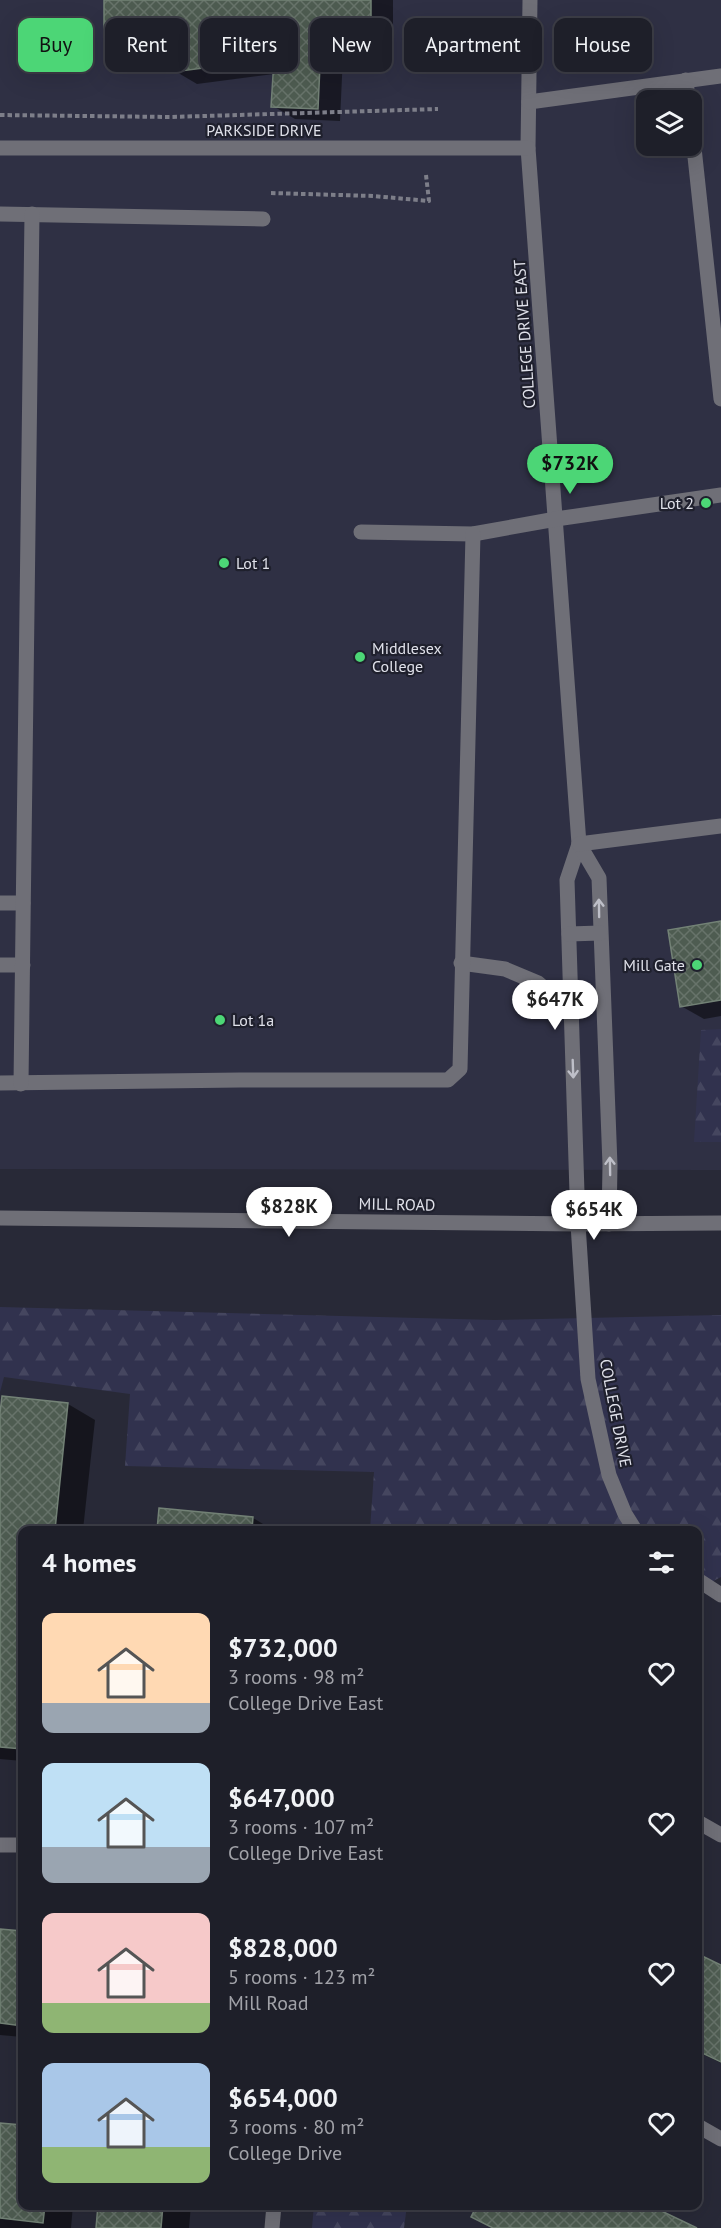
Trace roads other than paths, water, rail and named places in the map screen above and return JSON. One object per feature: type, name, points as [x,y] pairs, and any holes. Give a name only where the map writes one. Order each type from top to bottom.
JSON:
[{"type":"street","name":"COLLEGE DRIVE EAST","points":[[530,0],[528,148],[579,844],[567,880],[578,1224]]},
{"type":"street","points":[[529,102],[721,76]]},
{"type":"street","points":[[686,80],[687,90]]},
{"type":"street","name":"PARKSIDE DRIVE","points":[[0,148],[528,148]]},
{"type":"street","points":[[695,156],[721,399]]},
{"type":"street","points":[[0,214],[263,219]]},
{"type":"street","points":[[21,1083],[32,214]]},
{"type":"street","points":[[361,532],[473,534],[556,519],[721,495]]},
{"type":"street","points":[[0,1083],[448,1080],[460,1069],[473,534]]},
{"type":"street","points":[[579,844],[721,826]]},
{"type":"street","name":"COLLEGE DRIVE EAST","points":[[579,844],[599,878],[610,1165],[609,1224]]},
{"type":"street","points":[[0,903],[23,903]]},
{"type":"street","points":[[569,934],[600,933]]},
{"type":"street","points":[[461,963],[505,969],[538,983],[571,1011]]},
{"type":"street","points":[[0,965],[23,965]]},
{"type":"street","name":"MILL ROAD","points":[[0,1218],[578,1224],[721,1223]]},
{"type":"street","name":"COLLEGE DRIVE","points":[[578,1224],[588,1379],[609,1475],[632,1526]]},
{"type":"street","points":[[702,1583],[721,1595]]},
{"type":"street","points":[[702,1824],[721,1835]]},
{"type":"street","points":[[0,1845],[18,1845]]},
{"type":"street","points":[[702,2128],[721,2139]]},
{"type":"street","points":[[272,2228],[274,2210]]},
{"type":"place","name":"Lot 2","points":[[706,503]]},
{"type":"place","name":"Lot 1","points":[[224,563]]},
{"type":"place","name":"Middlesex College","points":[[360,657]]},
{"type":"place","name":"Mill Gate","points":[[697,965]]},
{"type":"place","name":"Lot 1a","points":[[220,1020]]}]
